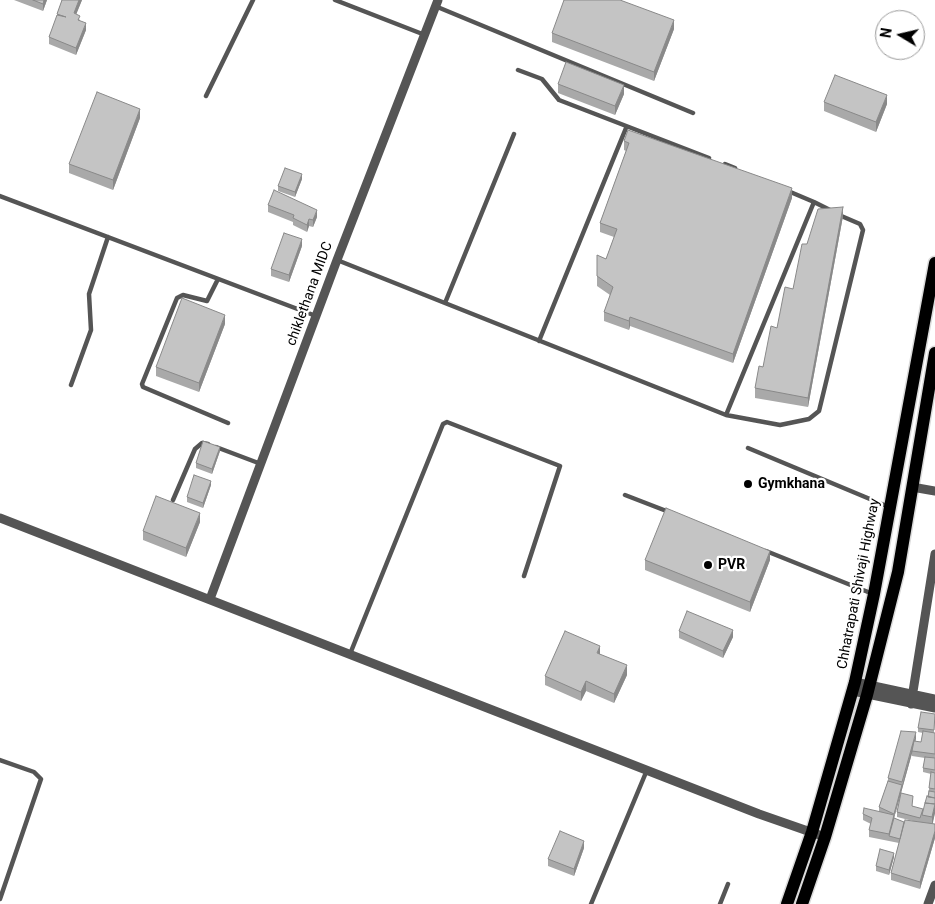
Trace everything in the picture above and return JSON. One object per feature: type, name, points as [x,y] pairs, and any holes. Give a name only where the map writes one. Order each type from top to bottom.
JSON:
[{"type":"main road","name":"Chhatrapati Shivaji Highway","points":[[787,904],[812,832],[854,687],[874,594],[935,263]]},
{"type":"main road","points":[[802,904],[825,837],[868,690],[898,572],[935,353]]},
{"type":"street","name":"chiklethana MIDC","points":[[210,599],[337,260],[437,3]]},
{"type":"street","points":[[912,487],[935,491]]},
{"type":"street","points":[[0,518],[647,770],[825,837]]},
{"type":"street","points":[[911,700],[935,554]]},
{"type":"street","points":[[854,687],[911,700],[935,708]]},
{"type":"street","points":[[911,700],[935,699]]},
{"type":"street","points":[[928,904],[935,885]]},
{"type":"lane","points":[[206,96],[253,0]]},
{"type":"lane","points":[[335,0],[424,34]]},
{"type":"lane","points":[[437,3],[693,113]]},
{"type":"lane","points":[[518,70],[542,79],[559,100],[626,128],[709,158]]},
{"type":"lane","points":[[539,341],[626,128]]},
{"type":"lane","points":[[445,303],[514,134]]},
{"type":"lane","points":[[724,164],[742,171]]},
{"type":"lane","points":[[337,260],[726,415],[780,425],[809,418],[819,410],[863,230],[860,224],[778,187]]},
{"type":"lane","points":[[0,196],[317,316]]},
{"type":"lane","points":[[726,415],[814,202]]},
{"type":"lane","points":[[70,385],[91,330],[89,294],[108,237]]},
{"type":"lane","points":[[218,278],[207,301],[183,295],[177,298],[142,384],[143,387],[228,422]]},
{"type":"lane","points":[[350,654],[443,424],[447,422],[560,466],[524,576]]},
{"type":"lane","points":[[173,500],[195,449],[202,443],[261,464]]},
{"type":"lane","points":[[748,448],[890,507]]},
{"type":"lane","points":[[625,495],[671,513]]},
{"type":"lane","points":[[764,550],[874,594]]},
{"type":"lane","points":[[0,760],[34,772],[41,779],[0,899]]},
{"type":"lane","points":[[591,904],[647,770]]},
{"type":"lane","points":[[720,904],[728,884]]},
{"type":"building","points":[[33,0],[44,0],[43,4]]},
{"type":"building","points":[[62,0],[79,0],[74,13],[80,16],[78,20],[86,23],[76,48],[49,37],[57,15],[66,17],[57,14]]},
{"type":"building","points":[[564,0],[620,0],[674,20],[654,72],[552,33]]},
{"type":"building","points":[[566,62],[624,85],[615,106],[558,84]]},
{"type":"building","points":[[835,75],[887,95],[876,122],[824,102]]},
{"type":"building","points":[[97,92],[140,109],[113,180],[69,164]]},
{"type":"building","points":[[628,130],[792,188],[733,354],[630,317],[629,321],[604,312],[613,287],[597,276],[597,255],[606,259],[617,229],[600,223],[629,143],[624,141]]},
{"type":"building","points":[[285,168],[302,174],[295,192],[278,186]]},
{"type":"building","points":[[274,190],[317,210],[313,220],[309,219],[307,225],[293,218],[294,215],[268,205]]},
{"type":"building","points":[[843,207],[808,398],[755,388],[759,366],[763,367],[771,326],[777,328],[785,287],[793,289],[802,244],[807,244],[818,209]]},
{"type":"building","points":[[284,233],[302,239],[289,275],[271,269]]},
{"type":"building","points":[[182,298],[225,315],[199,383],[156,367]]},
{"type":"building","points":[[203,441],[220,447],[212,469],[196,463]]},
{"type":"building","points":[[194,475],[211,481],[203,503],[187,497]]},
{"type":"building","points":[[156,496],[200,513],[186,548],[143,531]]},
{"type":"building","name":"PVR","points":[[666,508],[770,551],[750,602],[645,560]]},
{"type":"building","points":[[687,611],[733,630],[723,651],[679,631]]},
{"type":"building","points":[[565,631],[600,646],[597,653],[627,665],[614,694],[586,681],[581,692],[545,676]]},
{"type":"building","points":[[921,712],[935,714],[934,730],[918,728]]},
{"type":"building","points":[[901,731],[916,732],[902,782],[888,778]]},
{"type":"building","points":[[923,731],[935,733],[935,754],[912,751],[914,741],[921,742]]},
{"type":"building","points":[[925,757],[935,758],[935,770],[923,768]]},
{"type":"building","points":[[931,772],[935,773],[935,789],[929,788]]},
{"type":"building","points":[[888,781],[902,785],[894,814],[879,807]]},
{"type":"building","points":[[929,791],[935,792],[935,798],[928,797]]},
{"type":"building","points":[[901,793],[913,796],[912,806],[923,809],[920,818],[897,812]]},
{"type":"building","points":[[927,796],[935,798],[935,804],[925,803]]},
{"type":"building","points":[[925,803],[935,804],[932,817],[922,815]]},
{"type":"building","points":[[864,808],[894,815],[889,834],[869,830],[872,818],[863,814]]},
{"type":"building","points":[[894,818],[904,822],[900,839],[889,836]]},
{"type":"building","points":[[905,820],[935,824],[935,831],[920,882],[891,873]]},
{"type":"building","points":[[560,831],[584,841],[574,869],[548,859]]},
{"type":"building","points":[[880,849],[894,853],[889,870],[876,866]]},
{"type":"place","name":"Gymkhana","points":[[748,484]]},
{"type":"place","name":"PVR","points":[[708,565]]}]
